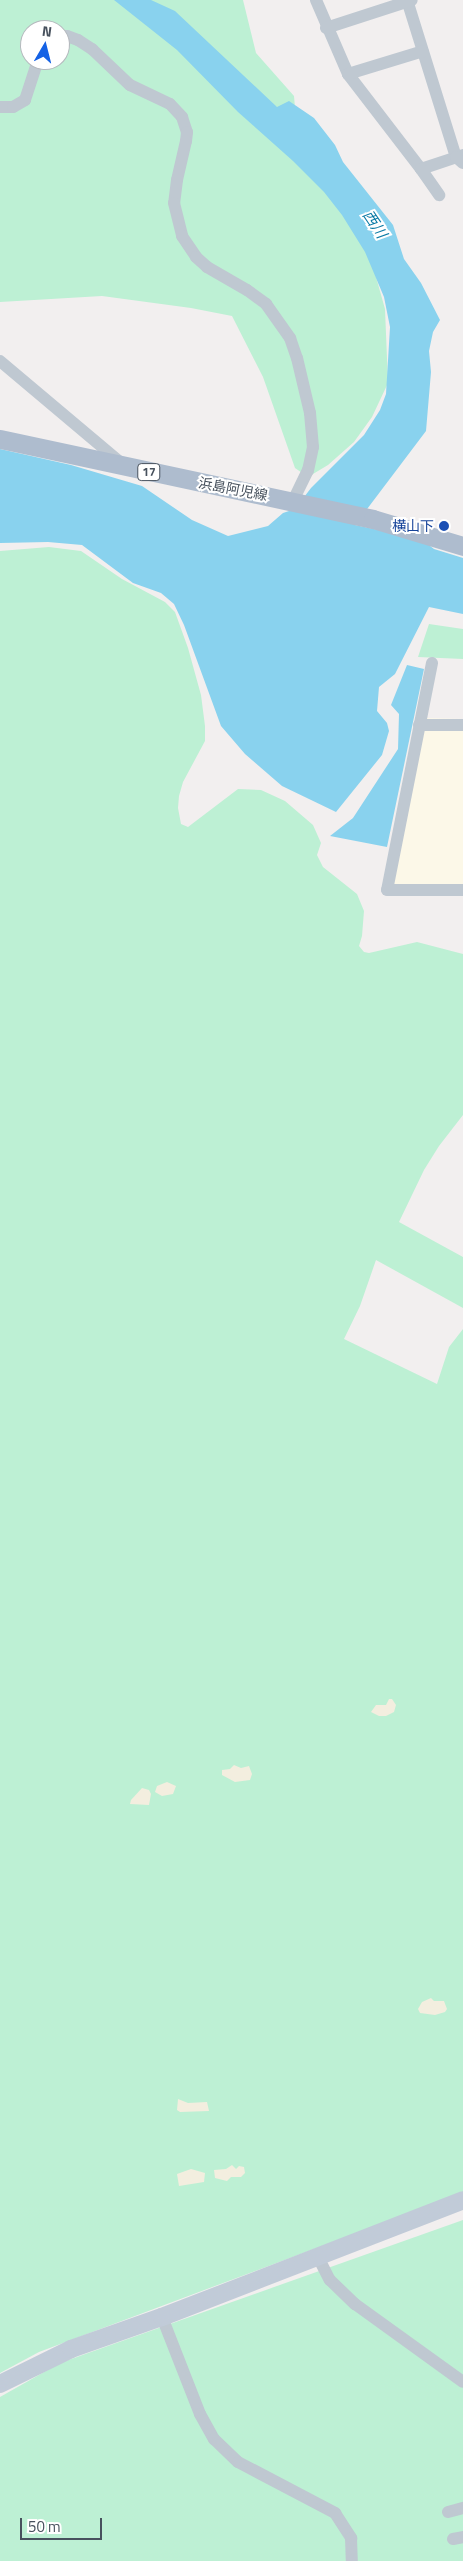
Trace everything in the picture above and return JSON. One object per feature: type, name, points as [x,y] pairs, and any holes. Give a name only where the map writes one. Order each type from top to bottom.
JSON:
[{"type":"main road","name":"浜島阿児線","points":[[0,439],[373,519],[463,546]]},
{"type":"street","points":[[316,0],[326,28],[348,74],[439,195]]},
{"type":"street","points":[[326,28],[409,0],[423,51],[461,158],[421,169]]},
{"type":"street","points":[[70,37],[92,49],[130,85],[170,104],[182,117],[187,132],[174,203],[182,236],[196,257],[207,267],[247,290],[266,304],[285,330],[297,358],[310,413],[313,447],[308,470],[295,502]]},
{"type":"street","points":[[348,74],[423,51]]},
{"type":"street","points":[[0,107],[13,107],[24,100],[32,70]]},
{"type":"street","points":[[0,361],[126,467]]},
{"type":"street","points":[[432,663],[387,890],[463,890]]},
{"type":"street","points":[[419,725],[463,725]]},
{"type":"street","points":[[0,2384],[71,2349],[162,2317],[317,2255],[463,2200]]},
{"type":"street","points":[[317,2255],[330,2280],[355,2304],[463,2382]]},
{"type":"street","points":[[162,2317],[200,2414],[214,2439],[238,2462],[335,2513],[351,2538],[352,2561]]},
{"type":"street","points":[[448,2512],[463,2508]]},
{"type":"shaded area","points":[[426,718],[463,719],[463,890],[390,889]]},
{"type":"green space","points":[[0,0],[243,0],[256,53],[294,96],[300,166],[339,204],[369,252],[385,309],[388,383],[372,417],[354,442],[328,465],[308,477],[295,468],[263,377],[232,316],[191,308],[102,296],[0,302]]},
{"type":"green space","points":[[49,547],[81,551],[122,579],[165,602],[175,612],[188,648],[201,695],[205,726],[205,741],[183,782],[179,796],[178,808],[181,824],[188,827],[238,789],[261,790],[285,801],[313,825],[321,843],[317,855],[323,867],[357,894],[364,911],[362,936],[359,946],[364,952],[369,953],[417,942],[463,954],[463,1115],[439,1146],[424,1170],[399,1222],[463,1257],[463,1308],[376,1260],[360,1306],[344,1339],[437,1384],[449,1347],[463,1329],[463,2193],[39,2352],[0,2373],[0,551]]},
{"type":"green space","points":[[429,624],[463,629],[463,659],[418,657]]},
{"type":"green space","points":[[463,2220],[463,2561],[0,2561],[0,2397],[60,2363]]},
{"type":"sand","points":[[389,1699],[392,1699],[396,1705],[394,1712],[386,1716],[379,1716],[371,1712],[376,1705],[386,1705]]},
{"type":"sand","points":[[234,1765],[241,1768],[249,1766],[252,1774],[250,1780],[235,1782],[222,1775],[222,1770],[230,1769]]},
{"type":"sand","points":[[167,1782],[176,1786],[173,1794],[162,1796],[155,1792],[157,1786]]},
{"type":"sand","points":[[142,1788],[149,1790],[151,1794],[149,1805],[130,1804],[131,1800]]},
{"type":"sand","points":[[431,1998],[434,2001],[444,2001],[447,2009],[445,2012],[435,2015],[420,2013],[418,2009],[422,2002]]},
{"type":"sand","points":[[178,2099],[188,2103],[207,2102],[209,2111],[180,2112],[177,2110]]},
{"type":"sand","points":[[232,2165],[236,2169],[239,2166],[244,2167],[245,2173],[241,2177],[231,2177],[227,2181],[215,2178],[214,2170],[226,2169]]},
{"type":"sand","points":[[191,2169],[205,2173],[204,2182],[179,2186],[177,2174]]},
{"type":"water","name":"西川","points":[[114,0],[151,0],[175,11],[277,107],[289,101],[314,118],[335,145],[343,162],[393,225],[404,259],[421,283],[440,320],[433,332],[429,351],[431,372],[426,431],[355,525],[421,539],[434,549],[463,558],[463,614],[429,607],[395,674],[379,687],[377,711],[387,723],[389,731],[382,755],[336,812],[282,786],[245,754],[221,726],[184,625],[174,604],[161,593],[133,583],[82,545],[48,542],[0,543],[0,449],[71,465],[142,486],[192,520],[228,536],[268,526],[283,513],[295,509],[311,488],[364,435],[380,410],[386,394],[390,327],[384,297],[365,252],[342,215],[324,192],[293,161],[238,112],[177,50]]},
{"type":"water","points":[[407,665],[424,669],[387,847],[330,836],[353,818],[398,749],[399,714],[391,705]]},
{"type":"place","name":"横山下","points":[[444,526]]}]
